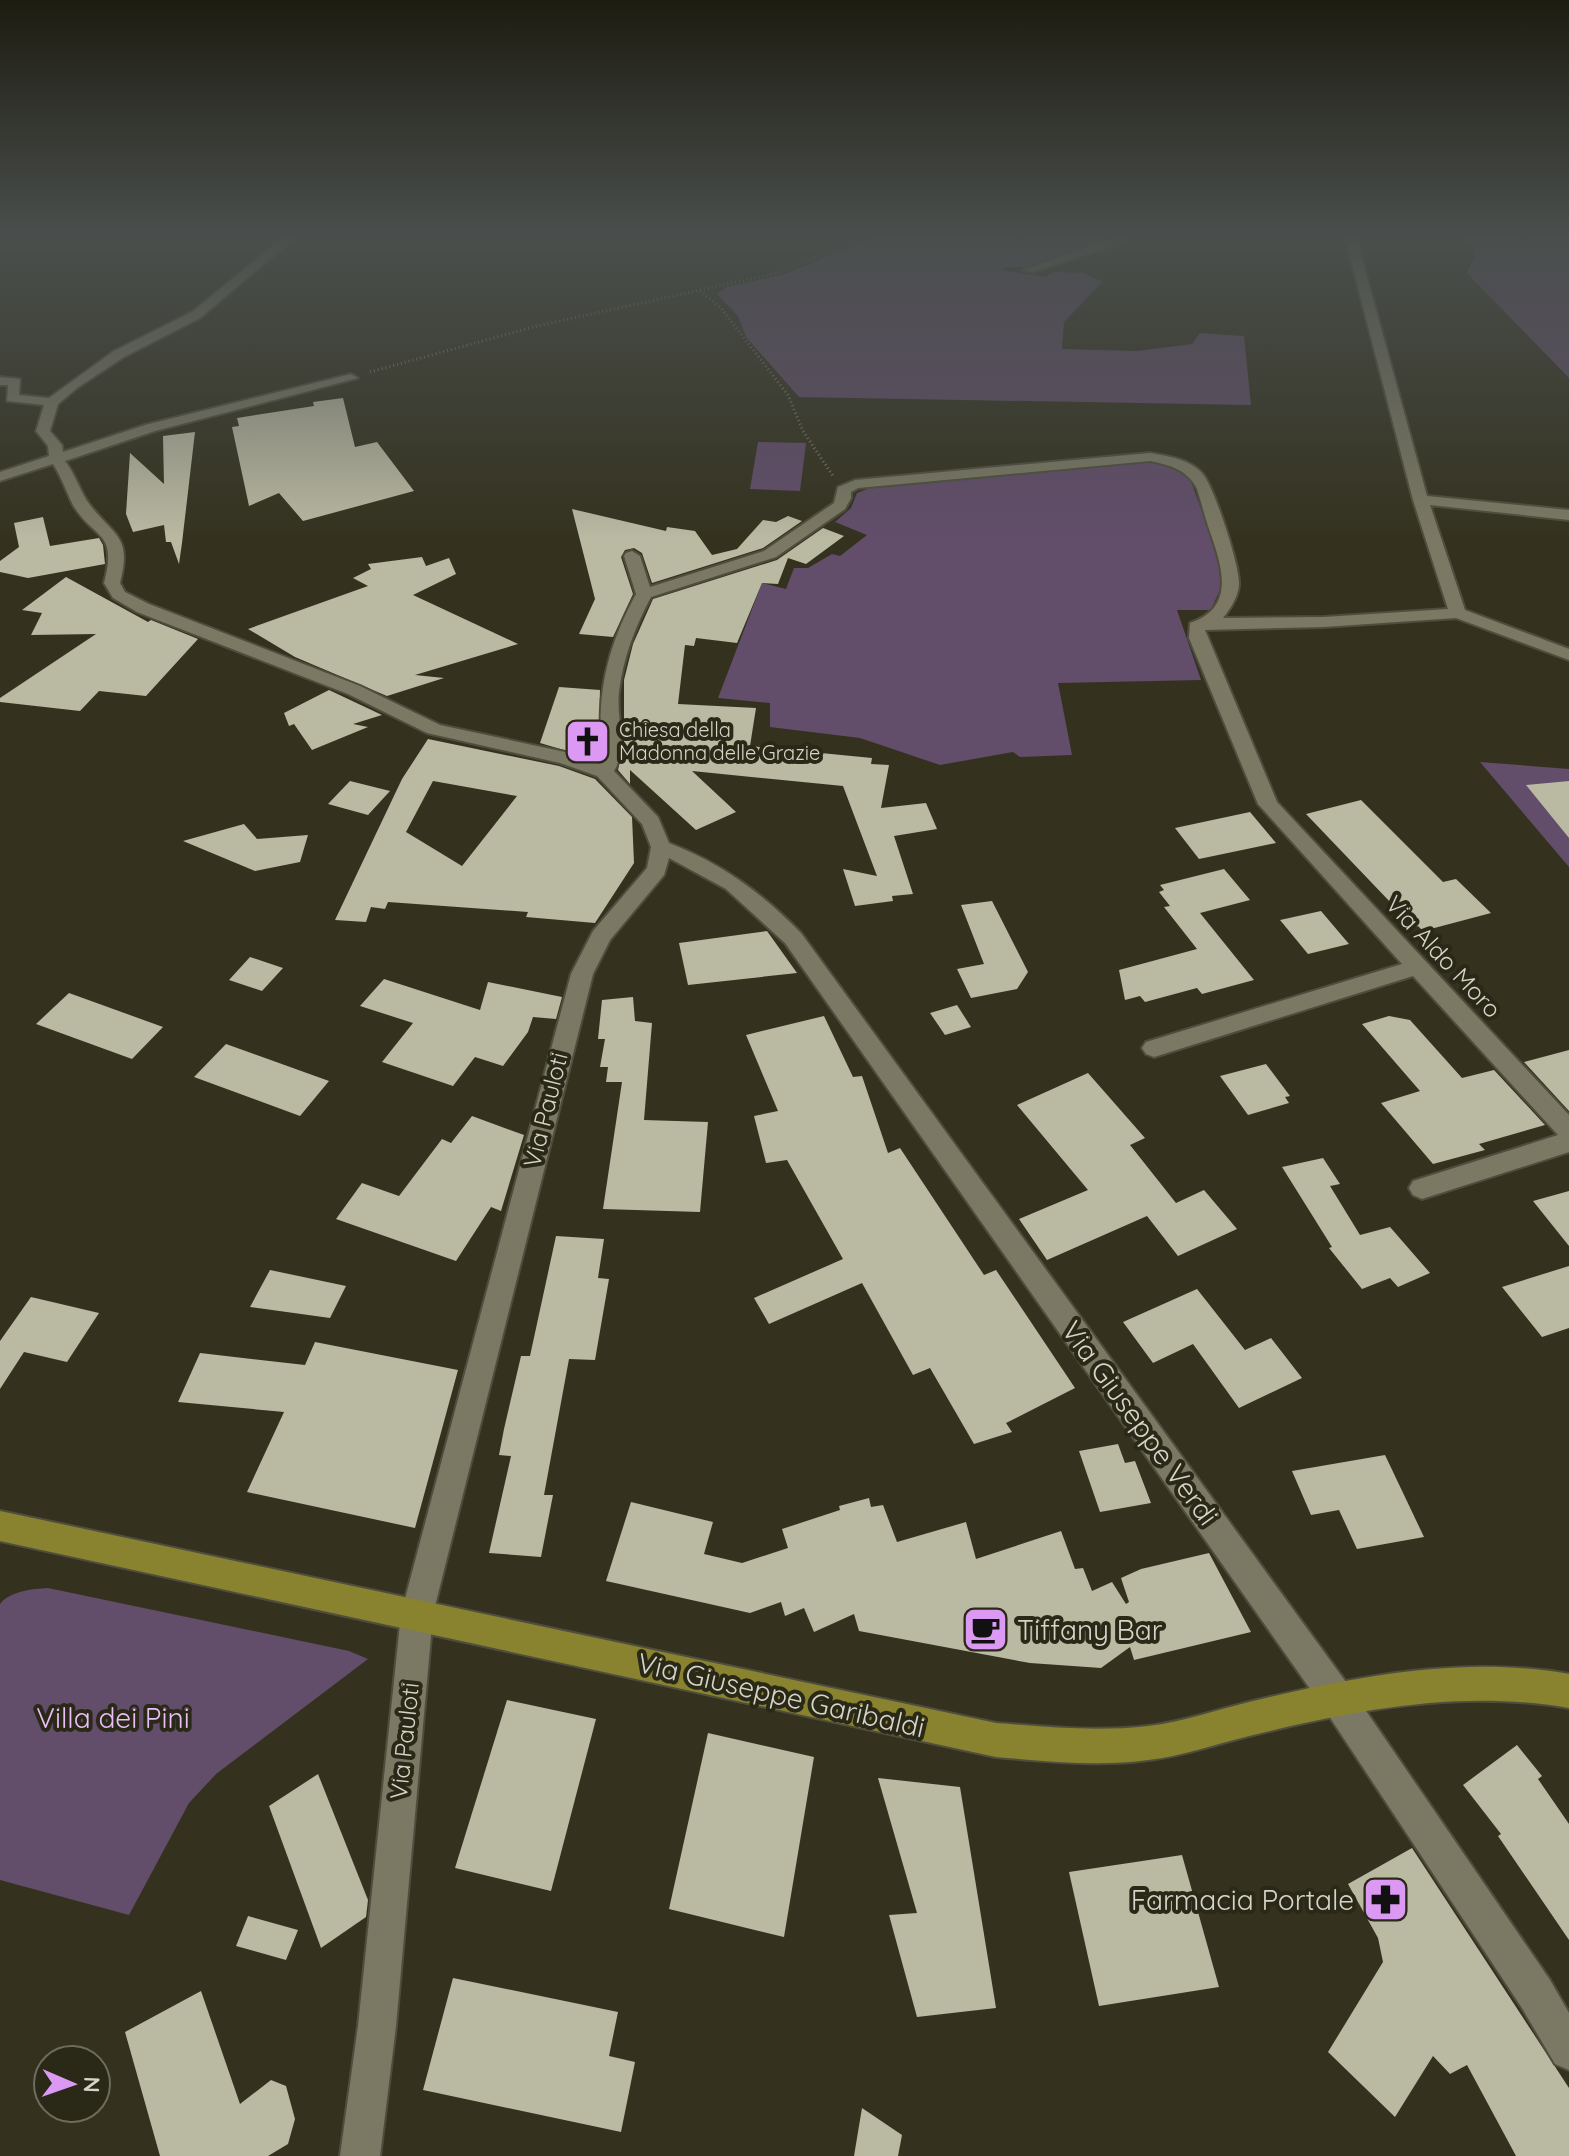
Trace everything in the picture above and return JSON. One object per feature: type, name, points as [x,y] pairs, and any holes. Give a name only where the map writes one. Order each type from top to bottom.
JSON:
[{"type":"main road","name":"Via Giuseppe Garibaldi","points":[[0,1526],[996,1740],[1096,1747],[1151,1743],[1339,1701],[1415,1688],[1481,1682],[1569,1691]]},
{"type":"street","points":[[151,338],[119,354],[52,402],[46,412],[43,431],[55,445],[56,459],[71,479],[81,505],[112,536],[117,563],[112,583],[119,595],[143,608],[354,690],[434,729],[565,758],[604,772],[651,822],[661,847]]},
{"type":"street","points":[[1377,338],[1421,500],[1458,613]]},
{"type":"street","points":[[0,477],[162,425],[351,378]]},
{"type":"street","points":[[0,381],[15,382],[12,398],[52,402]]},
{"type":"street","points":[[644,594],[770,554],[840,506],[844,498],[843,490],[855,484],[1150,457],[1169,460],[1186,468],[1200,480],[1233,576],[1225,609],[1208,623]]},
{"type":"street","points":[[1421,500],[1569,515]]},
{"type":"street","points":[[604,772],[613,758],[607,728],[609,684],[621,640],[644,594],[632,556]]},
{"type":"street","points":[[1208,623],[1324,622],[1458,613],[1569,655]]},
{"type":"street","name":"Via Aldo Moro","points":[[1208,623],[1196,627],[1198,638],[1268,804],[1569,1131]]},
{"type":"street","name":"Via Pauloti","points":[[360,2156],[377,2026],[417,1614],[582,974],[601,936],[657,870],[661,847]]},
{"type":"street","name":"Via Giuseppe Verdi","points":[[661,847],[696,860],[757,899],[793,938],[1339,1701],[1536,1994],[1569,2050]]},
{"type":"street","points":[[1154,1048],[1417,967]]},
{"type":"street","points":[[1422,1188],[1569,1142]]},
{"type":"path","points":[[351,378],[495,338]]},
{"type":"path","points":[[744,338],[788,395],[803,431],[843,490]]},
{"type":"green space","points":[[747,338],[1063,338],[1062,349],[1137,351],[1192,344],[1197,338],[1244,338],[1251,405],[799,397]]},
{"type":"green space","points":[[1530,338],[1569,338],[1569,378]]},
{"type":"green space","points":[[758,442],[806,443],[800,491],[750,489]]},
{"type":"green space","points":[[1154,461],[1180,470],[1190,478],[1224,574],[1211,610],[1177,610],[1201,680],[1058,683],[1072,755],[1020,757],[1013,752],[940,765],[860,738],[770,727],[770,703],[718,698],[762,583],[786,589],[794,568],[808,568],[832,554],[840,556],[867,535],[835,522],[851,508],[857,493],[875,486]]},
{"type":"green space","points":[[1480,762],[1569,769],[1569,867]]},
{"type":"green space","name":"Villa dei Pini","points":[[48,1588],[349,1651],[368,1659],[216,1774],[189,1803],[129,1915],[0,1880],[0,1604],[15,1593]]},
{"type":"building","points":[[343,398],[355,447],[377,442],[414,491],[303,521],[279,493],[249,506],[232,427],[239,426],[237,418],[314,406],[313,402]]},
{"type":"building","points":[[195,432],[179,564],[171,542],[166,542],[164,525],[133,532],[126,514],[130,453],[164,484],[163,436]]},
{"type":"building","points":[[572,509],[666,531],[667,527],[695,531],[712,555],[737,549],[763,520],[776,522],[788,516],[802,521],[763,548],[652,583],[642,553],[634,548],[625,550],[621,557],[633,594],[613,637],[579,634],[595,599]]},
{"type":"building","points":[[43,517],[50,546],[99,538],[105,564],[28,578],[0,572],[0,561],[19,547],[14,523]]},
{"type":"building","points":[[823,528],[844,536],[806,564],[788,558],[778,584],[762,583],[737,643],[696,638],[694,646],[685,645],[678,704],[756,708],[750,746],[872,758],[871,764],[889,765],[881,808],[926,803],[937,829],[894,836],[913,894],[892,896],[893,901],[855,906],[843,869],[877,876],[843,786],[692,771],[736,812],[696,830],[630,770],[630,784],[618,770],[624,743],[624,680],[633,644],[653,599],[777,560]]},
{"type":"building","points":[[422,557],[426,566],[449,558],[456,574],[413,595],[518,644],[415,675],[444,678],[387,696],[295,657],[248,629],[368,586],[353,578],[371,569],[368,564]]},
{"type":"building","points":[[66,577],[148,622],[151,620],[198,639],[146,696],[99,691],[80,711],[0,702],[0,698],[96,634],[31,635],[42,613],[22,610]]},
{"type":"building","points":[[559,687],[600,690],[598,760],[540,743]]},
{"type":"building","points":[[329,690],[382,715],[353,724],[368,727],[312,750],[294,724],[289,726],[284,713]]},
{"type":"building","points":[[428,739],[559,766],[595,779],[632,817],[634,863],[595,923],[526,917],[528,912],[388,902],[385,909],[371,907],[366,922],[335,920],[402,779]],"holes":[[[433,781],[517,796],[462,866],[406,832]]]},
{"type":"building","points":[[350,781],[390,791],[368,815],[328,804]]},
{"type":"building","points":[[1569,781],[1569,838],[1526,785]]},
{"type":"building","points":[[1361,800],[1443,882],[1456,879],[1491,913],[1423,931],[1418,926],[1414,927],[1306,814]]},
{"type":"building","points":[[1250,812],[1276,843],[1199,859],[1175,828]]},
{"type":"building","points":[[244,824],[257,839],[308,835],[300,862],[255,871],[183,841]]},
{"type":"building","points":[[1224,869],[1250,900],[1200,913],[1254,980],[1202,994],[1197,988],[1145,1002],[1140,996],[1125,1000],[1119,970],[1197,949],[1164,907],[1170,906],[1159,892],[1164,890],[1160,885]]},
{"type":"building","points":[[992,901],[1028,972],[1017,989],[971,998],[957,969],[984,964],[961,905]]},
{"type":"building","points":[[1321,911],[1349,944],[1308,954],[1280,920]]},
{"type":"building","points":[[767,931],[797,973],[688,985],[679,943]]},
{"type":"building","points":[[250,957],[283,968],[262,991],[229,980]]},
{"type":"building","points":[[384,979],[480,1010],[488,982],[562,997],[556,1019],[533,1017],[528,1032],[503,1066],[475,1057],[453,1086],[382,1062],[413,1023],[360,1006]]},
{"type":"building","points":[[69,993],[163,1027],[132,1059],[36,1024]]},
{"type":"building","points":[[633,997],[635,1021],[652,1023],[644,1120],[708,1122],[700,1212],[603,1209],[622,1082],[606,1082],[608,1067],[600,1067],[605,1039],[598,1039],[602,1000]]},
{"type":"building","points":[[957,1005],[971,1027],[945,1035],[930,1013]]},
{"type":"building","points":[[824,1016],[853,1077],[862,1076],[888,1153],[900,1148],[984,1275],[996,1270],[1075,1388],[1006,1423],[1012,1432],[974,1444],[930,1368],[913,1375],[862,1283],[769,1324],[754,1298],[843,1259],[787,1160],[766,1163],[754,1116],[778,1111],[746,1035]]},
{"type":"building","points":[[1389,1016],[1410,1020],[1462,1078],[1494,1070],[1545,1125],[1479,1144],[1485,1150],[1433,1164],[1381,1103],[1420,1091],[1362,1024]]},
{"type":"building","points":[[226,1044],[329,1081],[300,1116],[194,1077]]},
{"type":"building","points":[[1569,1050],[1569,1111],[1524,1062]]},
{"type":"building","points":[[1266,1064],[1290,1096],[1285,1097],[1289,1103],[1248,1115],[1220,1076]]},
{"type":"building","points":[[1088,1073],[1145,1138],[1130,1145],[1176,1203],[1204,1190],[1237,1229],[1178,1256],[1147,1216],[1047,1260],[1019,1219],[1088,1190],[1017,1105]]},
{"type":"building","points":[[472,1116],[524,1135],[501,1211],[491,1207],[456,1261],[336,1219],[362,1183],[399,1196],[442,1139],[451,1143]]},
{"type":"building","points":[[1323,1158],[1340,1184],[1330,1186],[1360,1235],[1390,1227],[1430,1273],[1398,1287],[1390,1278],[1362,1289],[1329,1248],[1332,1247],[1282,1167]]},
{"type":"building","points":[[1569,1191],[1569,1246],[1533,1201]]},
{"type":"building","points":[[556,1236],[604,1239],[598,1278],[609,1279],[595,1360],[569,1359],[544,1495],[553,1495],[541,1557],[489,1553],[511,1456],[499,1455],[504,1429],[521,1356],[530,1356]]},
{"type":"building","points":[[1569,1266],[1569,1328],[1542,1337],[1502,1287]]},
{"type":"building","points":[[270,1270],[346,1286],[330,1318],[250,1307]]},
{"type":"building","points":[[1197,1289],[1245,1350],[1271,1338],[1302,1378],[1239,1408],[1193,1344],[1153,1363],[1123,1322]]},
{"type":"building","points":[[31,1297],[99,1313],[67,1362],[24,1352],[0,1389],[0,1341]]},
{"type":"building","points":[[315,1342],[458,1370],[415,1528],[247,1492],[284,1412],[178,1402],[200,1353],[305,1365]]},
{"type":"building","points":[[1118,1444],[1125,1463],[1135,1461],[1151,1503],[1100,1512],[1079,1451]]},
{"type":"building","points":[[1385,1455],[1424,1537],[1357,1549],[1339,1510],[1311,1515],[1292,1471]]},
{"type":"building","points":[[869,1498],[871,1507],[883,1505],[897,1542],[966,1522],[976,1559],[1061,1531],[1075,1569],[1083,1568],[1092,1591],[1112,1582],[1126,1604],[1129,1602],[1121,1578],[1141,1569],[1209,1553],[1251,1632],[1134,1660],[1130,1647],[1101,1668],[1030,1663],[859,1631],[854,1614],[814,1632],[804,1608],[785,1616],[781,1602],[750,1613],[606,1581],[631,1502],[713,1522],[704,1554],[742,1563],[788,1548],[782,1529],[840,1510],[839,1506]]},
{"type":"building","points":[[507,1700],[596,1719],[551,1891],[455,1868]]},
{"type":"building","points":[[708,1733],[814,1757],[784,1937],[669,1909]]},
{"type":"building","points":[[1517,1745],[1542,1776],[1538,1779],[1569,1824],[1569,1940],[1498,1836],[1501,1834],[1463,1785]]},
{"type":"building","points":[[318,1774],[368,1900],[366,1917],[321,1948],[269,1806]]},
{"type":"building","points":[[878,1778],[960,1787],[996,2008],[917,2017],[889,1915],[917,1913]]},
{"type":"building","points":[[1412,1848],[1569,2088],[1569,2156],[1516,2156],[1467,2065],[1450,2074],[1433,2056],[1395,2117],[1328,2052],[1383,1962],[1378,1938],[1348,1884]]},
{"type":"building","points":[[1182,1855],[1219,1987],[1099,2006],[1069,1872]]},
{"type":"building","points":[[248,1916],[298,1930],[286,1960],[236,1946]]},
{"type":"building","points":[[453,1978],[618,2012],[609,2056],[635,2062],[621,2132],[423,2090]]},
{"type":"building","points":[[201,1991],[240,2104],[271,2080],[286,2086],[295,2119],[288,2144],[268,2156],[160,2156],[125,2032]]},
{"type":"building","points":[[862,2108],[902,2135],[898,2156],[854,2156]]},
{"type":"place","name":"Chiesa della Madonna delle Grazie","points":[[588,742]]},
{"type":"place","name":"Tiffany Bar","points":[[986,1630]]},
{"type":"place","name":"Farmacia Portale","points":[[1385,1900]]}]
